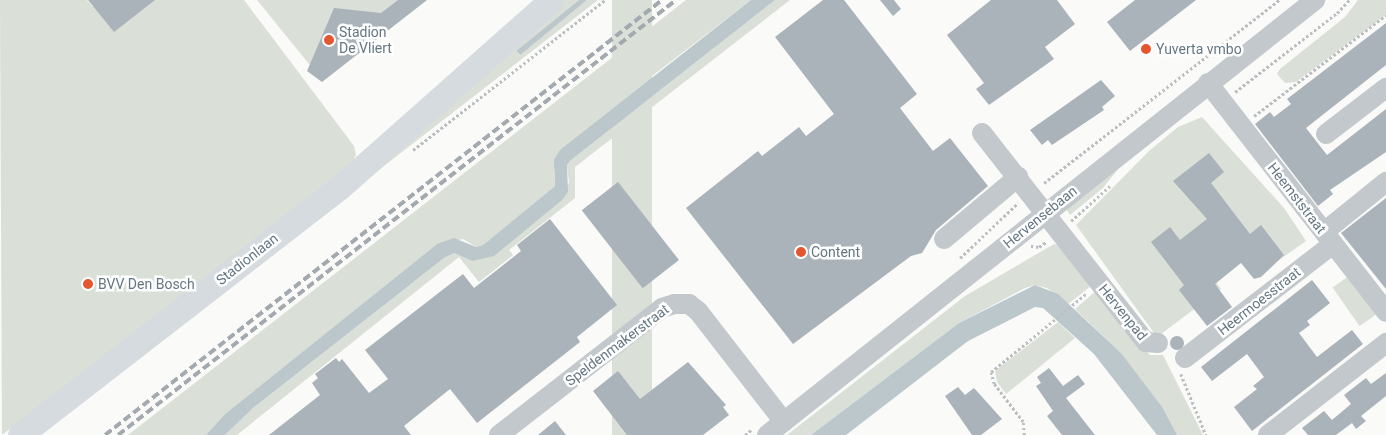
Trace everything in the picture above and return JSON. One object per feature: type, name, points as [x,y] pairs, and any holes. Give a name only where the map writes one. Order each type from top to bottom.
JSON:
[{"type":"main road","name":"Stadionlaan","points":[[400,134],[479,43],[528,0]]},
{"type":"main road","name":"Stadionlaan","points":[[20,435],[340,188],[551,0]]},
{"type":"street","name":"Hervensebaan","points":[[767,435],[1208,83],[1315,0]]},
{"type":"street","name":"Heemststraat","points":[[1208,83],[1386,312]]},
{"type":"street","points":[[1326,134],[1386,88]]},
{"type":"street","name":"Hervenpad","points":[[982,133],[1062,230],[1146,342],[1158,343]]},
{"type":"street","points":[[944,239],[1018,178]]},
{"type":"street","name":"Heermoesstraat","points":[[1182,364],[1328,238],[1386,182]]},
{"type":"street","name":"Speldenmakerstraat","points":[[499,435],[662,308],[674,304],[689,304],[698,311],[784,422]]},
{"type":"street","points":[[1268,435],[1386,343]]},
{"type":"path","name":"Hervensebaan","points":[[959,260],[983,233],[1031,193],[1279,0]]},
{"type":"path","points":[[1222,100],[1337,13],[1349,0]]},
{"type":"path","points":[[1242,126],[1386,15]]},
{"type":"path","name":"Hervensebaan","points":[[1062,230],[1115,181]]},
{"type":"path","name":"Hervenpad","points":[[1024,435],[1022,422],[994,384],[991,372],[1084,296]]},
{"type":"path","points":[[1182,364],[1206,435]]},
{"type":"path","points":[[745,435],[772,405]]},
{"type":"shaded area","name":"BVV Den Bosch","points":[[0,0],[87,0],[93,7],[102,0],[244,0],[354,146],[356,155],[352,163],[2,435]]},
{"type":"shaded area","name":"Stadion De Vliert","points":[[257,0],[422,0],[324,75],[309,64]]},
{"type":"shaded area","points":[[560,0],[579,0],[516,51],[519,55],[587,0],[598,0],[37,435]]},
{"type":"shaded area","points":[[579,0],[587,0],[520,55],[516,51]]},
{"type":"shaded area","points":[[612,0],[652,0],[652,435],[612,435]]},
{"type":"shaded area","points":[[686,0],[751,0],[652,76],[554,170],[555,186],[483,245],[476,247],[463,239],[437,244],[225,414],[206,435],[128,435]]},
{"type":"shaded area","points":[[751,0],[775,0],[571,160],[567,165],[568,192],[562,200],[494,256],[472,261],[454,253],[444,258],[253,408],[225,435],[206,435],[225,414],[437,244],[454,238],[476,247],[483,245],[555,186],[554,160],[560,150]]},
{"type":"shaded area","points":[[775,0],[790,0],[575,167],[575,198],[509,250],[513,255],[479,282],[459,257],[237,435],[225,435],[253,408],[444,258],[454,253],[472,261],[569,183],[567,165],[571,160]]},
{"type":"shaded area","points":[[1358,0],[1386,0],[1386,15],[1296,82],[1285,83],[1277,74],[1280,69],[1345,17]]},
{"type":"shaded area","points":[[1202,117],[1284,208],[1306,241],[1255,277],[1242,260],[1215,281],[1221,289],[1157,337],[1076,225],[1149,151],[1178,127]]},
{"type":"shaded area","points":[[1118,169],[1103,188],[1070,215],[1065,207]]},
{"type":"shaded area","points":[[1054,244],[1061,246],[1091,286],[1068,304],[1047,288],[1035,285],[1025,288],[959,323],[811,435],[787,435],[965,296]]},
{"type":"shaded area","points":[[1349,276],[1376,315],[1360,326],[1333,287]]},
{"type":"shaded area","points":[[1035,285],[1058,294],[1121,353],[1162,407],[1177,435],[1157,435],[1094,354],[1043,308],[1035,307],[968,341],[846,435],[811,435],[959,323]]},
{"type":"shaded area","points":[[1097,290],[1150,355],[1163,355],[1203,435],[1177,435],[1121,353],[1075,309]]},
{"type":"shaded area","points":[[1058,322],[1075,338],[1006,394],[997,382],[995,371]]},
{"type":"building","points":[[88,0],[155,0],[114,32]]},
{"type":"building","points":[[398,0],[427,0],[322,82],[307,71],[334,8],[381,13]]},
{"type":"building","points":[[823,0],[844,0],[917,94],[900,108],[933,151],[950,138],[988,186],[936,230],[922,253],[911,256],[793,344],[686,208],[758,151],[762,156],[799,127],[806,136],[834,114],[775,37]]},
{"type":"building","points":[[880,0],[894,0],[901,9],[893,16]]},
{"type":"building","points":[[991,0],[1057,0],[1075,24],[1045,47],[1054,59],[989,105],[976,89],[984,83],[947,35]]},
{"type":"building","points":[[1135,0],[1196,0],[1130,51],[1107,22]]},
{"type":"building","points":[[1386,23],[1386,65],[1306,128],[1327,155],[1386,109],[1386,152],[1330,190],[1333,194],[1318,206],[1255,124],[1270,112],[1274,117],[1291,104],[1287,99]]},
{"type":"building","points":[[1101,80],[1115,96],[1102,107],[1104,110],[1052,145],[1048,140],[1042,145],[1030,130]]},
{"type":"building","points":[[1209,153],[1224,172],[1211,183],[1250,234],[1261,225],[1284,255],[1261,277],[1254,279],[1241,263],[1215,284],[1232,307],[1207,326],[1179,290],[1184,285],[1151,242],[1170,227],[1180,240],[1207,219],[1173,181]]},
{"type":"building","points":[[618,182],[679,260],[643,288],[582,210]]},
{"type":"building","points":[[1386,198],[1386,289],[1341,233]]},
{"type":"building","points":[[550,219],[617,305],[577,337],[580,342],[477,423],[450,389],[404,426],[411,435],[269,435],[320,395],[312,383],[318,378],[315,374],[336,358],[339,362],[342,359],[369,393],[388,379],[365,350],[463,274],[474,288],[521,251],[517,245]]},
{"type":"building","points":[[1312,280],[1330,303],[1307,321],[1310,325],[1299,333],[1317,357],[1352,330],[1363,344],[1252,431],[1234,407],[1257,389],[1253,386],[1264,377],[1247,354],[1212,381],[1201,367]]},
{"type":"building","points":[[1174,336],[1180,336],[1184,343],[1180,350],[1174,350],[1170,346],[1170,340]]},
{"type":"building","points":[[688,362],[726,405],[723,407],[729,415],[703,435],[627,435],[593,391],[618,371],[640,399]]},
{"type":"building","points":[[1049,368],[1063,386],[1078,375],[1085,384],[1066,398],[1095,435],[1062,435],[1047,416],[1053,411],[1036,386],[1041,383],[1037,377]]},
{"type":"building","points":[[1386,373],[1386,396],[1361,416],[1366,421],[1356,429],[1352,423],[1336,435],[1308,435],[1302,428],[1324,411],[1332,420],[1351,404],[1344,395],[1366,378],[1371,384]]},
{"type":"building","points":[[958,387],[965,395],[974,388],[1002,419],[981,435],[972,435],[945,396]]},
{"type":"building","points":[[555,421],[566,435],[538,435]]},
{"type":"railway","points":[[105,435],[662,0]]},
{"type":"railway","points":[[118,435],[676,0]]},
{"type":"place","name":"Stadion De Vliert","points":[[329,40]]},
{"type":"place","name":"Yuverta vmbo","points":[[1146,49]]},
{"type":"place","name":"Content","points":[[801,252]]},
{"type":"place","name":"BVV Den Bosch","points":[[88,284]]}]
